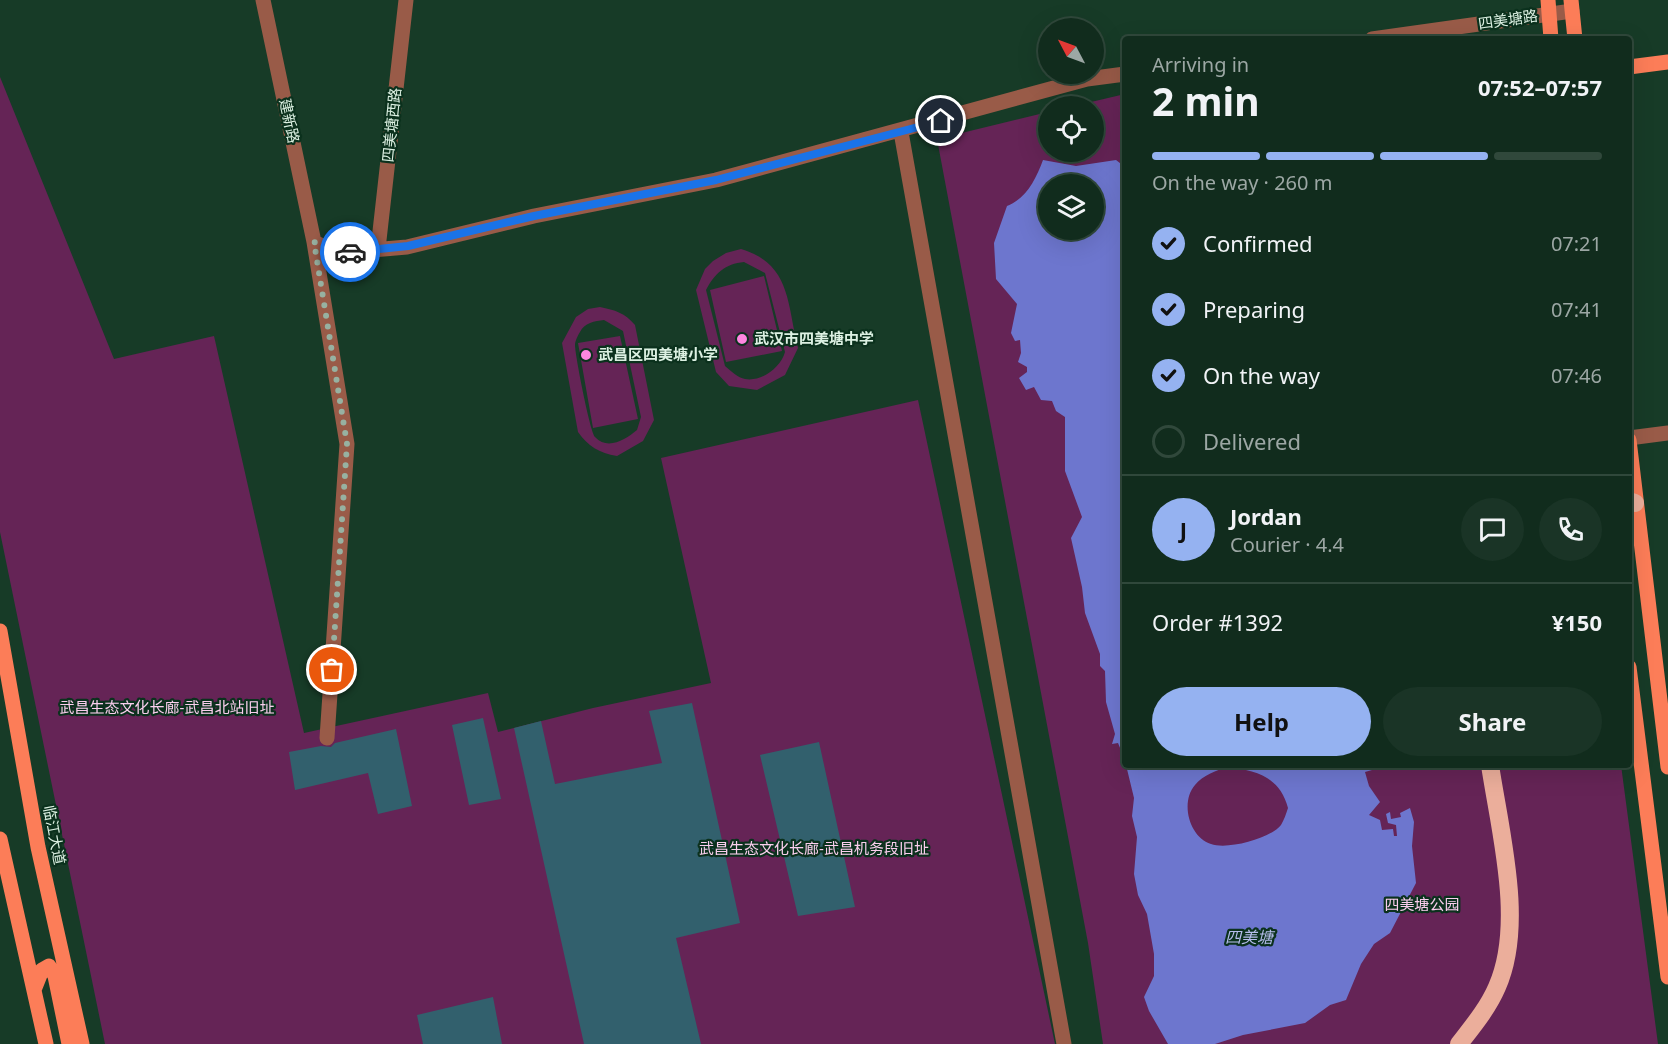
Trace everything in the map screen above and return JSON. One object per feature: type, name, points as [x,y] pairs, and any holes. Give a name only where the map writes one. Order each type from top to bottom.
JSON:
[{"type":"highway","points":[[1459,1044],[1484,1010],[1497,987],[1506,962],[1510,932],[1509,900],[1490,768]]},
{"type":"main road","points":[[1572,5],[1575,36]]},
{"type":"main road","points":[[1548,7],[1551,36]]},
{"type":"main road","points":[[1632,67],[1668,62]]},
{"type":"main road","points":[[1632,502],[1668,767]]},
{"type":"main road","name":"临江大道","points":[[0,632],[38,847],[82,1044]]},
{"type":"main road","points":[[1632,691],[1668,977]]},
{"type":"main road","points":[[0,839],[46,1044]]},
{"type":"main road","points":[[34,990],[42,970],[49,966],[55,976],[69,1044]]},
{"type":"street","name":"建新路","points":[[263,0],[314,242]]},
{"type":"street","name":"四美塘西路","points":[[378,249],[406,0]]},
{"type":"street","name":"四美塘路","points":[[1388,36],[1548,7],[1572,5]]},
{"type":"street","points":[[314,242],[337,253],[408,246],[534,216],[716,180],[901,132],[1087,79],[1122,74]]},
{"type":"street","points":[[901,132],[1064,1044]]},
{"type":"street","points":[[314,242],[347,444],[327,738]]},
{"type":"street","points":[[1632,439],[1668,433]]},
{"type":"green space","name":"武昌生态文化长廊-武昌机务段旧址","points":[[0,77],[114,359],[214,336],[304,733],[488,693],[498,732],[593,708],[711,683],[661,458],[918,400],[1055,1044],[105,1044],[0,532]]},
{"type":"green space","name":"四美塘公园","points":[[1122,95],[1122,768],[1621,768],[1658,1044],[1103,1044],[1088,943],[937,139],[1038,114],[1038,162],[1104,162],[1104,99]]},
{"type":"green space","points":[[741,249],[757,256],[769,265],[778,275],[788,301],[798,348],[785,375],[757,390],[729,386],[716,372],[696,290],[705,269],[726,253]],"holes":[[[744,262],[765,273],[785,352],[783,358],[770,372],[758,378],[745,379],[737,376],[725,366],[706,290],[721,270],[737,263]]]},
{"type":"green space","points":[[764,276],[782,351],[726,362],[710,290]]},
{"type":"green space","points":[[600,307],[615,311],[635,325],[654,420],[643,441],[617,456],[594,448],[578,432],[562,343],[576,317],[588,309]],"holes":[[[604,320],[623,331],[641,417],[637,430],[633,433],[617,442],[606,443],[595,437],[593,432],[586,408],[575,343],[582,329],[594,322]]]},
{"type":"green space","points":[[620,336],[638,419],[593,428],[578,343]]},
{"type":"water","points":[[1116,160],[1122,165],[1122,753],[1118,743],[1112,744],[1115,734],[1106,702],[1105,671],[1100,666],[1100,654],[1085,613],[1082,587],[1071,538],[1082,517],[1065,471],[1065,417],[1056,411],[1052,401],[1041,400],[1034,387],[1026,390],[1019,378],[1027,372],[1027,367],[1018,362],[1021,353],[1020,340],[1015,341],[1011,333],[1017,304],[996,279],[994,243],[1007,206],[1020,199],[1034,181],[1042,162],[1076,166]]},
{"type":"water","name":"四美塘","points":[[1127,768],[1225,768],[1202,779],[1190,792],[1189,818],[1197,834],[1211,844],[1227,846],[1248,842],[1268,835],[1281,825],[1288,808],[1284,797],[1273,782],[1257,773],[1234,768],[1372,768],[1365,772],[1369,786],[1380,802],[1369,815],[1380,820],[1382,830],[1393,829],[1394,836],[1397,836],[1396,825],[1388,823],[1386,814],[1390,812],[1391,819],[1401,817],[1400,813],[1410,808],[1414,822],[1412,846],[1416,883],[1390,933],[1374,944],[1361,964],[1346,1000],[1330,1005],[1305,1023],[1243,1035],[1215,1044],[1168,1044],[1149,1011],[1144,997],[1154,976],[1154,954],[1147,914],[1138,895],[1134,874],[1137,837],[1132,816],[1134,798]]},
{"type":"building","points":[[692,703],[740,923],[676,938],[701,1044],[584,1044],[514,728],[541,721],[555,784],[662,763],[649,711]]},
{"type":"building","points":[[483,718],[501,799],[469,805],[452,725]]},
{"type":"building","points":[[396,729],[412,806],[378,814],[368,773],[295,790],[289,752],[321,746],[331,747],[335,743]]},
{"type":"building","points":[[819,742],[855,907],[798,916],[760,755]]},
{"type":"building","points":[[493,997],[502,1044],[423,1044],[417,1015]]},
{"type":"way so far","points":[[332,670],[347,444],[314,242],[337,253],[350,252]]},
{"type":"place","name":"武汉市四美塘中学","points":[[742,339]]},
{"type":"place","name":"武昌区四美塘小学","points":[[586,355]]},
{"type":"route","points":[[350,252],[408,246],[534,216],[716,180],[941,121]]},
{"type":"park label","name":"武昌生态文化长廊-武昌北站旧址","points":[[167,708]]}]
